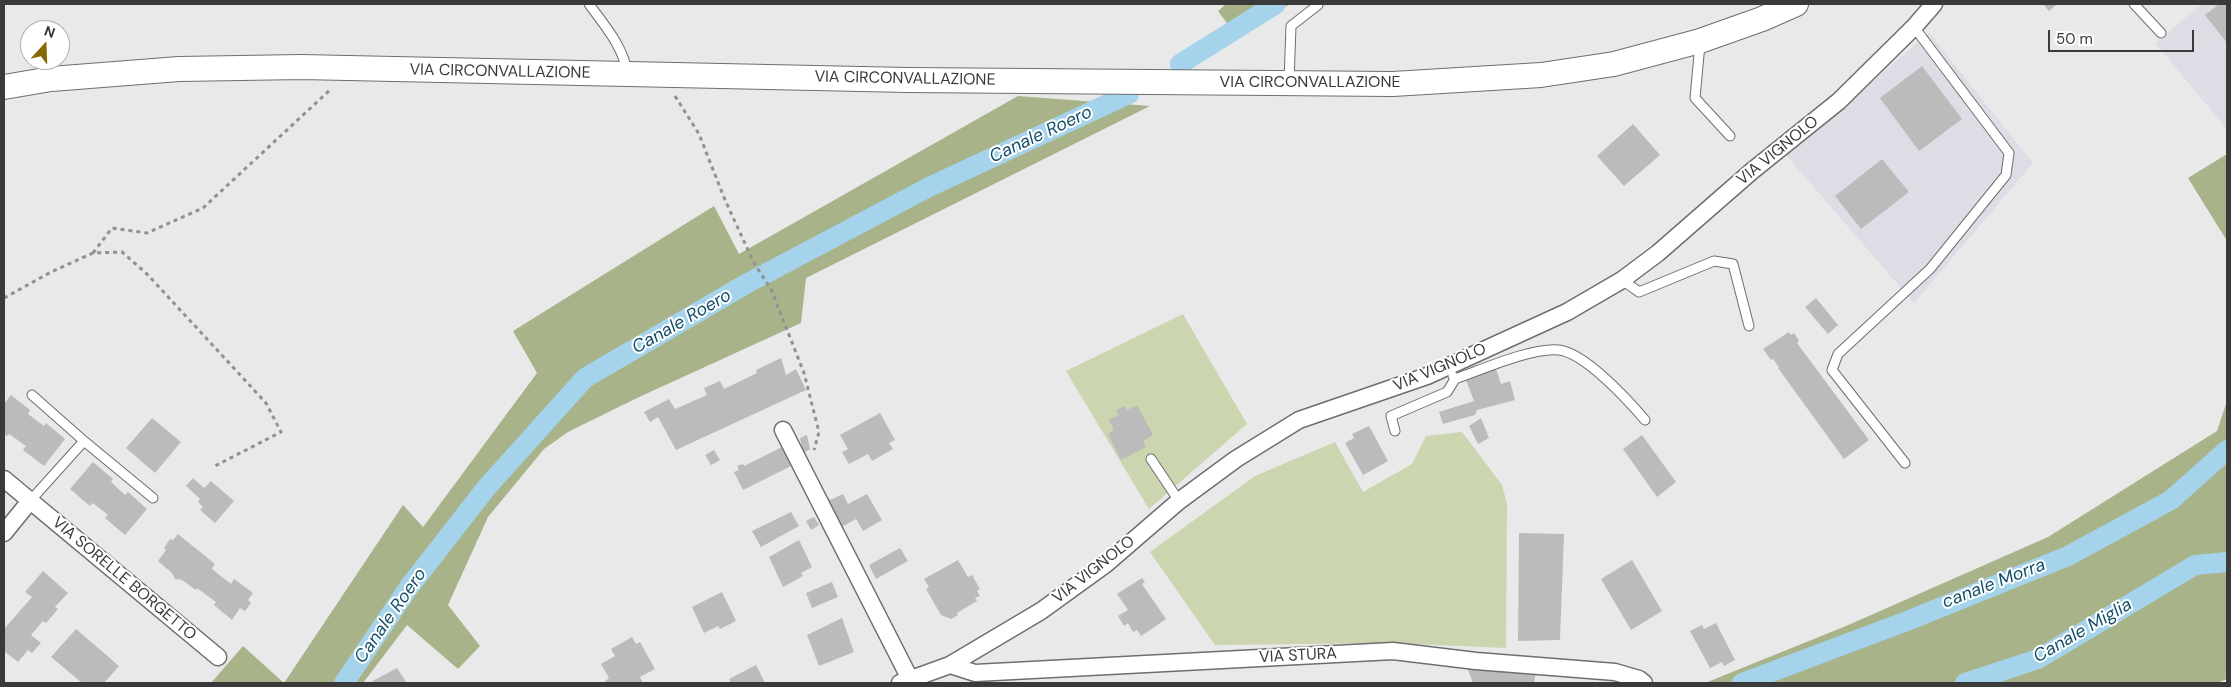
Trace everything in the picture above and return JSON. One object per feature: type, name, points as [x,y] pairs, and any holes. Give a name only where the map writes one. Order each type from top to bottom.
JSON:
[{"type":"main road","name":"VIA CIRCONVALLAZIONE","points":[[4,87],[51,79],[179,69],[301,67],[908,80],[1393,84],[1541,75],[1614,64],[1700,41],[1762,19],[1796,4]]},
{"type":"street","name":"VIA VIGNOLO","points":[[783,430],[905,681],[950,665],[1041,611],[1106,564],[1178,501],[1236,459],[1299,420],[1427,376],[1452,372],[1567,312],[1622,280],[1658,253],[1752,171],[1839,101],[1914,27],[1934,4]]},
{"type":"street","name":"VIA SORELLE BORGETTO","points":[[4,479],[218,657]]},
{"type":"street","points":[[4,533],[30,501]]},
{"type":"street","name":"VIA STURA","points":[[950,665],[975,673],[1394,651],[1476,661],[1615,672],[1639,679],[1644,683]]},
{"type":"lane","points":[[590,4],[618,46],[626,63],[627,74]]},
{"type":"lane","points":[[2134,4],[2161,33]]},
{"type":"lane","points":[[1289,83],[1291,26],[1318,5]]},
{"type":"lane","points":[[1905,463],[1832,370],[1838,354],[1930,269],[2006,174],[2009,153],[1914,27]]},
{"type":"lane","points":[[1700,41],[1694,98],[1730,136]]},
{"type":"lane","points":[[1622,280],[1639,292],[1714,261],[1732,264],[1749,326]]},
{"type":"lane","points":[[1395,431],[1391,416],[1447,392],[1452,372],[1532,352],[1559,350],[1576,357],[1618,389],[1645,420]]},
{"type":"lane","points":[[32,395],[153,498]]},
{"type":"lane","points":[[30,501],[84,441]]},
{"type":"lane","points":[[1151,459],[1178,501]]},
{"type":"path","points":[[93,253],[112,228],[147,233],[203,208],[353,69]]},
{"type":"path","points":[[662,74],[699,134],[725,200],[754,263],[771,289],[804,373],[819,432],[806,476]]},
{"type":"path","points":[[4,298],[51,272],[93,253],[122,252],[147,274],[266,404],[281,432],[214,467]]},
{"type":"shaded area","points":[[2202,4],[2227,4],[2227,129],[2155,43]]},
{"type":"shaded area","points":[[1929,33],[2033,163],[1914,303],[1786,155]]},
{"type":"green space","points":[[1226,4],[1290,4],[1237,37],[1218,11]]},
{"type":"green space","points":[[1018,96],[1150,106],[806,278],[801,323],[637,398],[568,432],[544,449],[488,517],[448,605],[480,646],[458,669],[407,625],[363,683],[284,683],[403,505],[423,527],[537,373],[513,331],[714,206],[739,254]]},
{"type":"green space","points":[[2227,154],[2227,241],[2188,178]]},
{"type":"green space","points":[[1183,314],[1247,424],[1149,509],[1066,371]]},
{"type":"green space","points":[[2227,401],[2227,679],[2217,683],[1705,683],[1846,626],[2048,537],[2217,431]]},
{"type":"green space","points":[[1462,432],[1502,485],[1507,504],[1506,648],[1391,643],[1215,645],[1150,552],[1255,476],[1335,442],[1363,492],[1412,464],[1426,436]]},
{"type":"green space","points":[[243,646],[284,683],[211,683]]},
{"type":"building","points":[[2043,4],[2057,4],[2049,11]]},
{"type":"building","points":[[2219,4],[2227,4],[2227,43],[2205,15]]},
{"type":"building","points":[[1922,66],[1962,119],[1919,151],[1880,98]]},
{"type":"building","points":[[1633,124],[1660,155],[1624,186],[1597,156]]},
{"type":"building","points":[[1882,159],[1909,192],[1861,229],[1835,196]]},
{"type":"building","points":[[1816,298],[1838,325],[1828,334],[1805,307]]},
{"type":"building","points":[[1789,332],[1791,335],[1794,333],[1799,341],[1797,343],[1869,440],[1844,459],[1779,367],[1763,349]]},
{"type":"building","points":[[781,358],[786,375],[796,369],[806,390],[676,450],[658,417],[650,422],[644,412],[669,399],[675,409],[707,395],[704,388],[720,381],[724,389],[757,373],[756,370]]},
{"type":"building","points":[[1496,369],[1501,384],[1510,381],[1515,400],[1477,410],[1475,415],[1443,424],[1439,412],[1474,401],[1466,380]]},
{"type":"building","points":[[11,395],[30,410],[28,414],[44,426],[46,423],[65,439],[44,466],[23,450],[26,446],[9,434],[7,436],[4,434],[4,404]]},
{"type":"building","points":[[1137,405],[1153,435],[1143,441],[1146,447],[1121,460],[1108,434],[1114,430],[1109,420],[1119,415],[1116,410],[1124,406],[1127,410]]},
{"type":"building","points":[[880,413],[895,440],[889,443],[893,449],[872,461],[868,454],[849,464],[842,452],[848,449],[840,435]]},
{"type":"building","points":[[152,418],[181,442],[155,473],[126,448]]},
{"type":"building","points":[[1481,418],[1489,438],[1478,444],[1469,426]]},
{"type":"building","points":[[1369,426],[1388,461],[1363,475],[1345,443],[1354,438],[1352,434]]},
{"type":"building","points":[[807,435],[810,449],[803,453],[800,438]]},
{"type":"building","points":[[1642,435],[1676,482],[1657,497],[1623,449]]},
{"type":"building","points":[[782,447],[791,466],[743,490],[734,472],[739,470],[737,466],[743,464],[744,466]]},
{"type":"building","points":[[714,450],[720,460],[711,465],[705,455]]},
{"type":"building","points":[[93,462],[113,479],[111,482],[125,495],[128,492],[147,509],[125,535],[105,518],[108,515],[93,503],[90,506],[70,489]]},
{"type":"building","points":[[193,478],[204,488],[211,481],[234,501],[215,523],[200,510],[203,507],[198,502],[200,499],[186,486]]},
{"type":"building","points":[[843,494],[848,504],[867,494],[882,520],[863,531],[856,519],[838,529],[822,501],[828,497],[830,500]]},
{"type":"building","points":[[791,512],[799,526],[761,547],[752,531]]},
{"type":"building","points":[[814,517],[819,525],[811,530],[806,521]]},
{"type":"building","points":[[1519,533],[1564,534],[1560,640],[1518,641]]},
{"type":"building","points":[[178,534],[215,564],[212,569],[231,584],[234,579],[253,593],[248,600],[251,603],[245,611],[240,608],[232,620],[214,605],[216,602],[197,588],[196,590],[182,580],[175,579],[172,573],[158,561],[166,550],[164,548],[170,539],[173,540]]},
{"type":"building","points":[[799,540],[812,567],[801,573],[803,576],[783,587],[769,557]]},
{"type":"building","points":[[900,548],[908,561],[876,579],[869,565]]},
{"type":"building","points":[[958,560],[968,577],[972,575],[980,589],[977,591],[980,596],[975,598],[977,601],[957,613],[958,615],[951,619],[941,615],[926,589],[929,587],[924,579]]},
{"type":"building","points":[[1632,560],[1662,611],[1631,630],[1601,579]]},
{"type":"building","points":[[43,571],[68,593],[55,607],[58,609],[46,623],[43,621],[31,635],[41,643],[32,653],[28,650],[18,662],[4,651],[4,629],[32,597],[25,592]]},
{"type":"building","points":[[1142,578],[1145,582],[1142,584],[1166,619],[1141,636],[1137,630],[1133,632],[1128,623],[1124,626],[1118,616],[1128,610],[1117,594]]},
{"type":"building","points":[[832,582],[838,597],[812,608],[806,593]]},
{"type":"building","points":[[722,592],[736,621],[720,629],[718,626],[704,633],[692,607]]},
{"type":"building","points":[[842,618],[854,652],[819,666],[807,635]]},
{"type":"building","points":[[1716,623],[1735,660],[1724,666],[1722,662],[1710,668],[1690,631],[1702,625],[1704,629]]},
{"type":"building","points":[[76,629],[119,666],[104,683],[82,683],[51,657]]},
{"type":"building","points":[[632,637],[636,644],[640,642],[655,669],[640,677],[643,683],[607,683],[605,681],[609,678],[601,664],[615,656],[611,649]]},
{"type":"building","points":[[756,665],[765,683],[731,683],[729,679]]},
{"type":"building","points":[[1467,667],[1536,672],[1534,683],[1473,683]]},
{"type":"building","points":[[397,668],[407,683],[369,683]]},
{"type":"waterway","name":"Canale Roero","points":[[1180,64],[1276,4]]},
{"type":"waterway","name":"Canale Roero","points":[[344,683],[409,587],[487,487],[585,378],[746,284],[929,187],[1129,94]]},
{"type":"waterway","name":"canale Morra","points":[[1742,683],[1907,621],[2068,556],[2171,500],[2227,450]]},
{"type":"waterway","name":"Canale Miglia","points":[[1965,683],[2038,659],[2195,565],[2227,562]]}]
